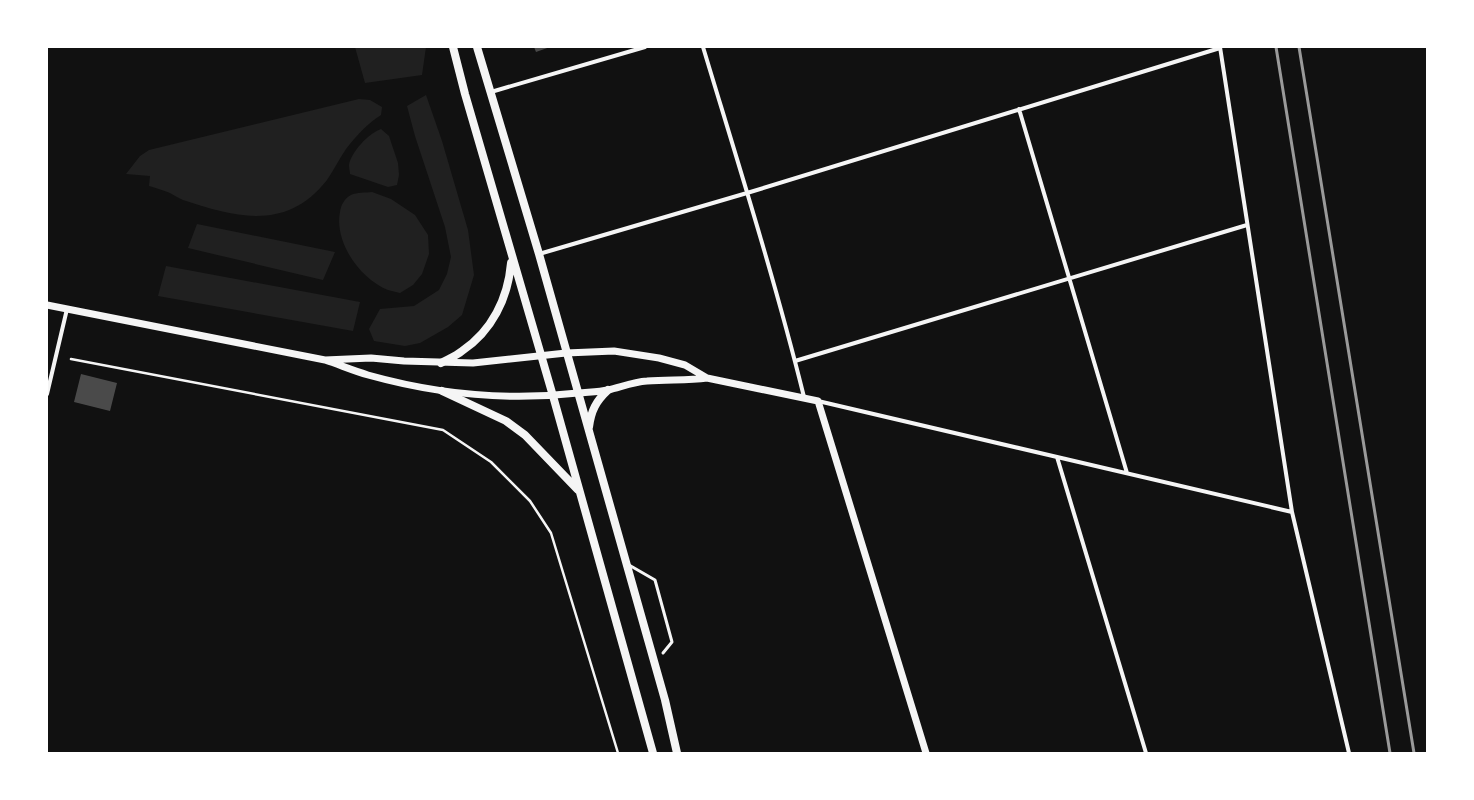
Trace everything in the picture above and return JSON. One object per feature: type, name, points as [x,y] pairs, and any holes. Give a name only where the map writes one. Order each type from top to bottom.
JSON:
[{"type":"main road","points":[[453,47],[653,753]]},
{"type":"main road","points":[[478,47],[539,254],[665,700],[677,753]]},
{"type":"main road","points":[[441,363],[465,349],[479,337],[491,322],[506,293],[512,258]]},
{"type":"main road","points":[[588,430],[595,404],[608,390]]},
{"type":"main road","points":[[442,391],[506,421],[525,435],[579,491]]},
{"type":"street","points":[[491,92],[645,47]]},
{"type":"street","points":[[703,47],[747,193],[804,397]]},
{"type":"street","points":[[539,254],[747,193],[1220,47],[1292,512],[1349,753]]},
{"type":"street","points":[[1019,109],[1127,473]]},
{"type":"street","points":[[795,361],[1247,225]]},
{"type":"street","points":[[47,305],[326,360],[367,375],[442,391],[492,396],[553,396],[608,390],[630,383],[647,381],[693,380],[707,378],[804,397],[1292,512]]},
{"type":"street","points":[[47,394],[67,309]]},
{"type":"street","points":[[326,360],[371,358],[441,363],[479,362],[566,353],[614,351],[637,354],[685,365],[707,378]]},
{"type":"street","points":[[818,401],[926,753]]},
{"type":"street","points":[[1057,457],[1146,753]]},
{"type":"lane","points":[[626,563],[655,580],[672,642],[663,653]]},
{"type":"path","points":[[56,356],[443,430],[491,462],[530,501],[551,533],[618,753]]},
{"type":"shaded area","points":[[355,47],[426,47],[422,75],[365,83]]},
{"type":"shaded area","points":[[426,95],[442,141],[468,230],[474,275],[462,315],[448,327],[420,343],[405,346],[374,341],[369,329],[380,309],[414,306],[439,290],[447,274],[451,257],[445,227],[415,136],[407,106]]},
{"type":"shaded area","points":[[359,99],[370,100],[382,107],[381,115],[366,126],[354,139],[343,153],[327,180],[312,196],[295,207],[278,213],[260,216],[223,212],[183,200],[170,193],[149,186],[150,176],[126,174],[140,156],[149,150]]},
{"type":"shaded area","points":[[381,129],[389,136],[398,163],[399,175],[397,185],[388,187],[350,174],[349,167],[353,154],[361,144],[371,134]]},
{"type":"shaded area","points":[[372,192],[391,199],[415,215],[428,235],[429,254],[422,274],[413,285],[400,293],[388,290],[378,285],[368,277],[351,258],[341,235],[339,224],[340,212],[345,200],[353,194]]},
{"type":"shaded area","points":[[197,224],[335,252],[323,280],[188,248]]},
{"type":"shaded area","points":[[166,266],[360,302],[353,331],[158,296]]},
{"type":"building","points":[[534,47],[550,47],[536,52]]},
{"type":"building","points":[[81,374],[117,383],[110,411],[74,402]]},
{"type":"railway","points":[[1276,47],[1390,753]]},
{"type":"railway","points":[[1299,47],[1414,753]]}]
